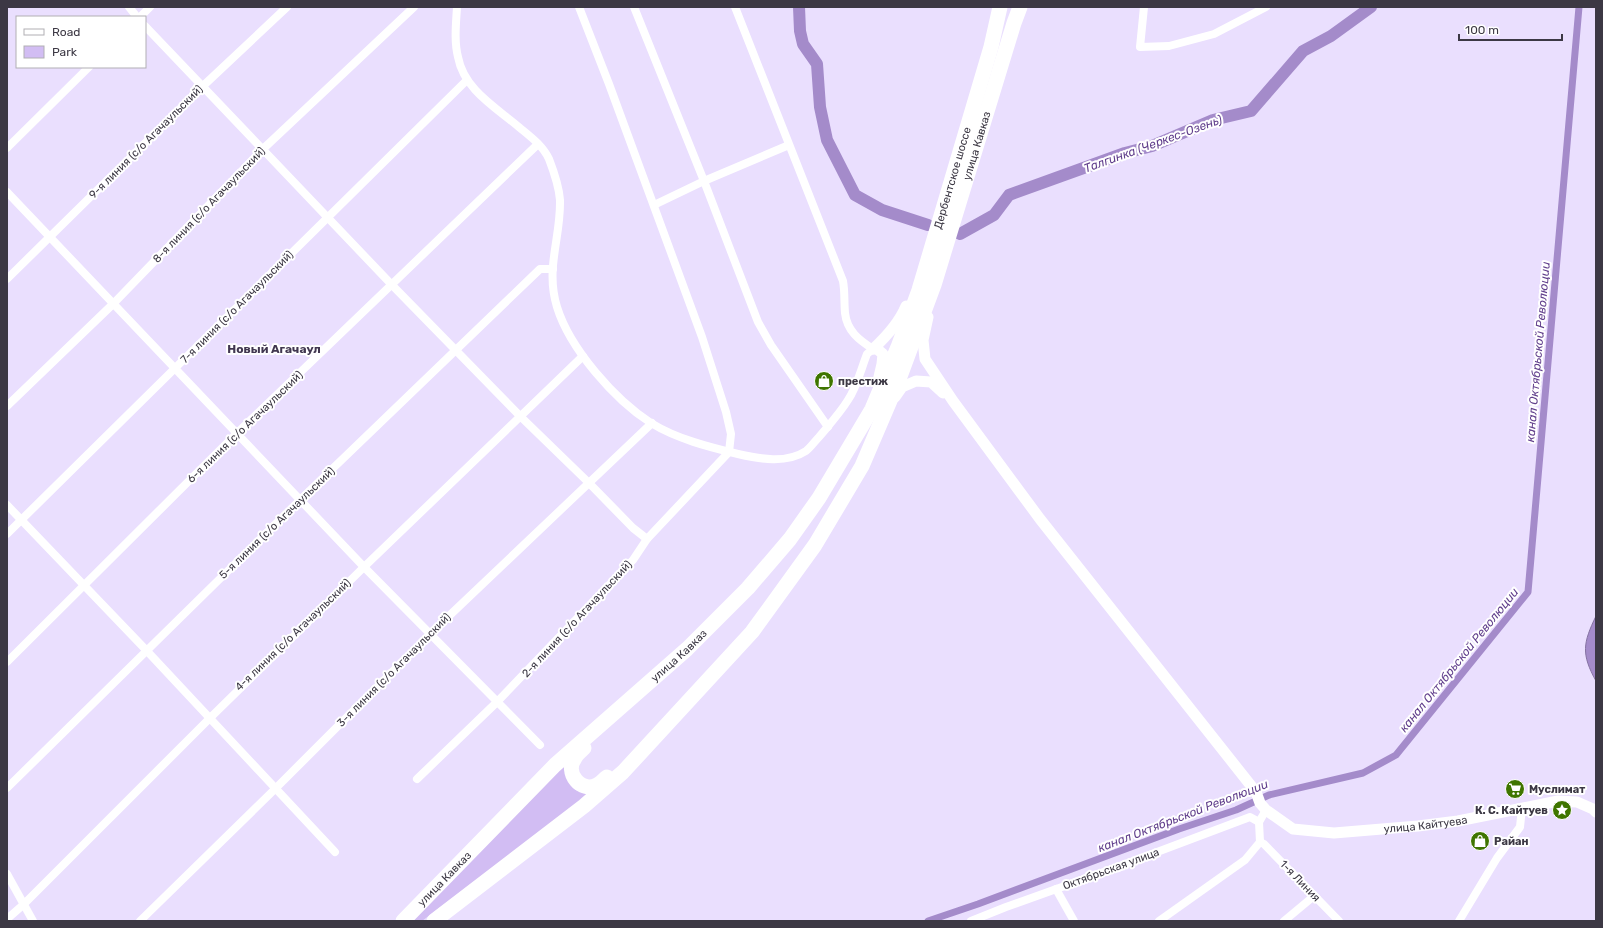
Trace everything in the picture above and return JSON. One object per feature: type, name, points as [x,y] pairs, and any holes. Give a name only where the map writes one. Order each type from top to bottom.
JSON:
[{"type":"highway","name":"Дербентское шоссе","points":[[898,347],[928,259],[991,47],[1000,7]]},
{"type":"highway","name":"улица Кавказ","points":[[403,921],[555,765],[687,649],[748,588],[790,539],[878,412],[898,382],[934,285],[1020,7]]},
{"type":"highway","name":"улица Кавказ","points":[[878,412],[898,347]]},
{"type":"highway","points":[[434,921],[584,806],[623,772],[752,632],[815,545],[862,466],[878,412]]},
{"type":"highway","points":[[640,690],[574,758],[571,767],[572,774],[576,781],[586,786],[598,785],[666,727]]},
{"type":"main road","points":[[873,349],[897,324],[928,259]]},
{"type":"main road","points":[[934,285],[923,340],[925,359],[953,401]]},
{"type":"main road","points":[[873,349],[877,349],[883,354],[876,386],[878,412]]},
{"type":"main road","points":[[878,412],[902,388],[916,381],[931,382],[953,401]]},
{"type":"main road","name":"улица Кайтуева","points":[[953,401],[1044,525],[1260,802],[1293,829],[1334,833],[1418,826],[1458,821],[1558,800],[1577,802],[1593,809],[1596,812]]},
{"type":"street","points":[[129,7],[137,16]]},
{"type":"street","points":[[139,16],[150,7]]},
{"type":"street","name":"9-я линия (с/о Агачаульский)","points":[[7,279],[203,86],[287,7]]},
{"type":"street","name":"8-я линия (с/о Агачаульский)","points":[[7,406],[113,304],[263,149],[414,7]]},
{"type":"street","points":[[457,7],[456,35],[458,58],[467,80],[480,95],[538,144],[548,157],[556,178],[560,200],[552,285],[558,308],[568,333],[583,356],[625,403],[652,423],[680,437],[729,452],[774,460],[791,458],[807,450],[828,427],[849,399],[867,354],[873,349],[859,340],[852,332],[847,322],[843,281],[736,7]]},
{"type":"street","points":[[578,7],[609,84],[702,336],[726,412],[731,434],[729,452]]},
{"type":"street","points":[[634,7],[704,181],[758,322],[771,345],[828,427]]},
{"type":"street","points":[[1144,7],[1140,46],[1170,46],[1214,34],[1266,7]]},
{"type":"street","points":[[146,27],[392,286],[457,350],[521,417],[590,483],[633,528],[647,539]]},
{"type":"street","points":[[7,148],[88,68]]},
{"type":"street","name":"7-я линия (с/о Агачаульский)","points":[[7,534],[467,80]]},
{"type":"street","name":"6-я линия (с/о Агачаульский)","points":[[7,662],[238,433],[538,144]]},
{"type":"street","points":[[654,205],[704,181],[789,145]]},
{"type":"street","points":[[7,192],[364,567],[540,745]]},
{"type":"street","name":"5-я линия (с/о Агачаульский)","points":[[7,788],[300,500],[540,269],[553,269]]},
{"type":"street","name":"4-я линия (с/о Агачаульский)","points":[[7,919],[23,905],[364,567],[583,356]]},
{"type":"street","name":"3-я линия (с/о Агачаульский)","points":[[140,921],[430,634],[652,423]]},
{"type":"street","name":"2-я линия (с/о Агачаульский)","points":[[417,778],[497,702],[633,560],[647,539],[729,452]]},
{"type":"street","points":[[7,504],[335,852]]},
{"type":"street","points":[[1159,921],[1245,860],[1260,842],[1260,802]]},
{"type":"street","points":[[1459,921],[1493,864],[1520,827],[1522,808]]},
{"type":"street","name":"Октябрьская улица","points":[[971,921],[1250,817],[1259,822]]},
{"type":"street","name":"1-я Линия","points":[[1260,842],[1264,844],[1339,921]]},
{"type":"street","points":[[7,874],[33,921]]},
{"type":"street","points":[[1056,889],[1074,921]]},
{"type":"street","points":[[1284,921],[1314,896]]},
{"type":"green space","points":[[565,763],[567,776],[571,786],[579,791],[592,792],[422,921],[412,921]]},
{"type":"shaded area","points":[[1596,616],[1596,681],[1591,672],[1586,656],[1586,641]]},
{"type":"waterway","name":"Талгинка (Черкес-Озень)","points":[[799,7],[800,31],[803,44],[817,64],[820,107],[827,140],[855,195],[882,210],[928,225]]},
{"type":"waterway","name":"Талгинка (Черкес-Озень)","points":[[960,234],[994,215],[1009,195],[1125,153],[1152,146],[1213,120],[1251,111],[1303,51],[1331,36],[1371,7]]},
{"type":"waterway","name":"канал Октябрьской Революции","points":[[928,921],[978,904],[1179,829],[1236,810],[1269,795],[1363,773],[1396,755],[1528,592],[1579,7]]},
{"type":"place","name":"престиж","points":[[824,381]]},
{"type":"place","name":"Муслимат","points":[[1515,789]]},
{"type":"place","name":"К. С. Кайтуев","points":[[1562,810]]},
{"type":"place","name":"Райан","points":[[1480,841]]},
{"type":"district","name":"Новый Агачаул","points":[[274,349]]}]
